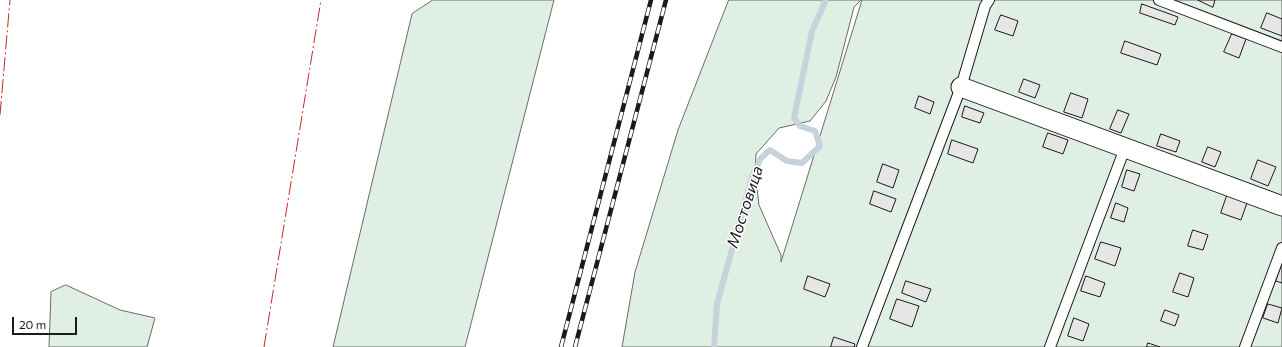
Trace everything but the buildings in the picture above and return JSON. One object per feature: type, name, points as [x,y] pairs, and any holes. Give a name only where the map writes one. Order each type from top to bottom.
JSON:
[{"type":"street","points":[[961,87],[1282,206]]},
{"type":"lane","points":[[862,347],[961,87],[985,6],[989,0]]},
{"type":"lane","points":[[1159,0],[1282,47]]},
{"type":"lane","points":[[1050,347],[1125,148]]},
{"type":"lane","points":[[1245,347],[1282,248]]},
{"type":"green space","points":[[433,0],[554,0],[465,347],[333,347],[412,14]]},
{"type":"green space","points":[[729,0],[861,0],[854,7],[836,77],[826,101],[810,121],[779,128],[756,154],[755,172],[759,205],[781,255],[781,262],[862,0],[1282,0],[1282,347],[622,347],[635,272],[678,130]]},
{"type":"green space","points":[[66,285],[120,310],[155,318],[147,347],[49,347],[51,292]]},
{"type":"waterway","name":"Мостовица","points":[[714,347],[717,304],[752,177],[761,158],[770,150],[787,161],[802,163],[820,146],[815,131],[800,126],[794,118],[812,31],[826,0]]},
{"type":"railway","points":[[561,347],[651,0]]},
{"type":"railway","points":[[575,347],[666,0]]},
{"type":"power","points":[[0,115],[10,0]]},
{"type":"power","points":[[264,347],[321,0]]}]
